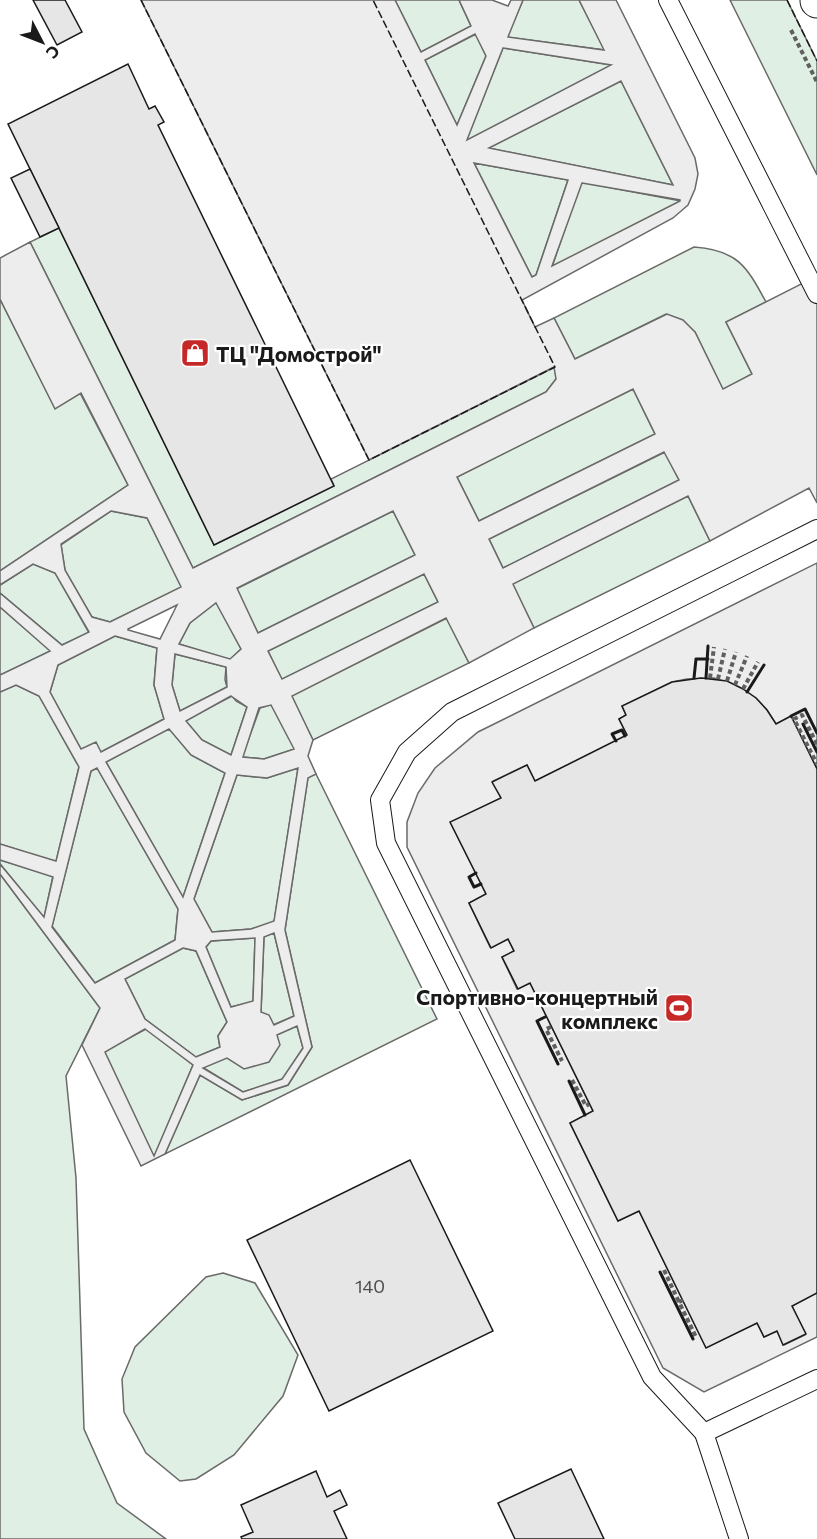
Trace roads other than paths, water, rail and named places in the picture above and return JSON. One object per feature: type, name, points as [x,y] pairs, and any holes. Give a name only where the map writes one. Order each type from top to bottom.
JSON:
[{"type":"lane","points":[[668,0],[817,294]]},
{"type":"lane","points":[[739,1539],[704,1433],[652,1377],[386,843],[380,800],[407,752],[452,712],[817,529]]},
{"type":"lane","points":[[704,1433],[817,1378]]},
{"type":"place","name":"ТЦ \"Домострой\"","points":[[195,353]]},
{"type":"place","name":"Спортивно-концертный комплекс","points":[[679,1008]]}]
